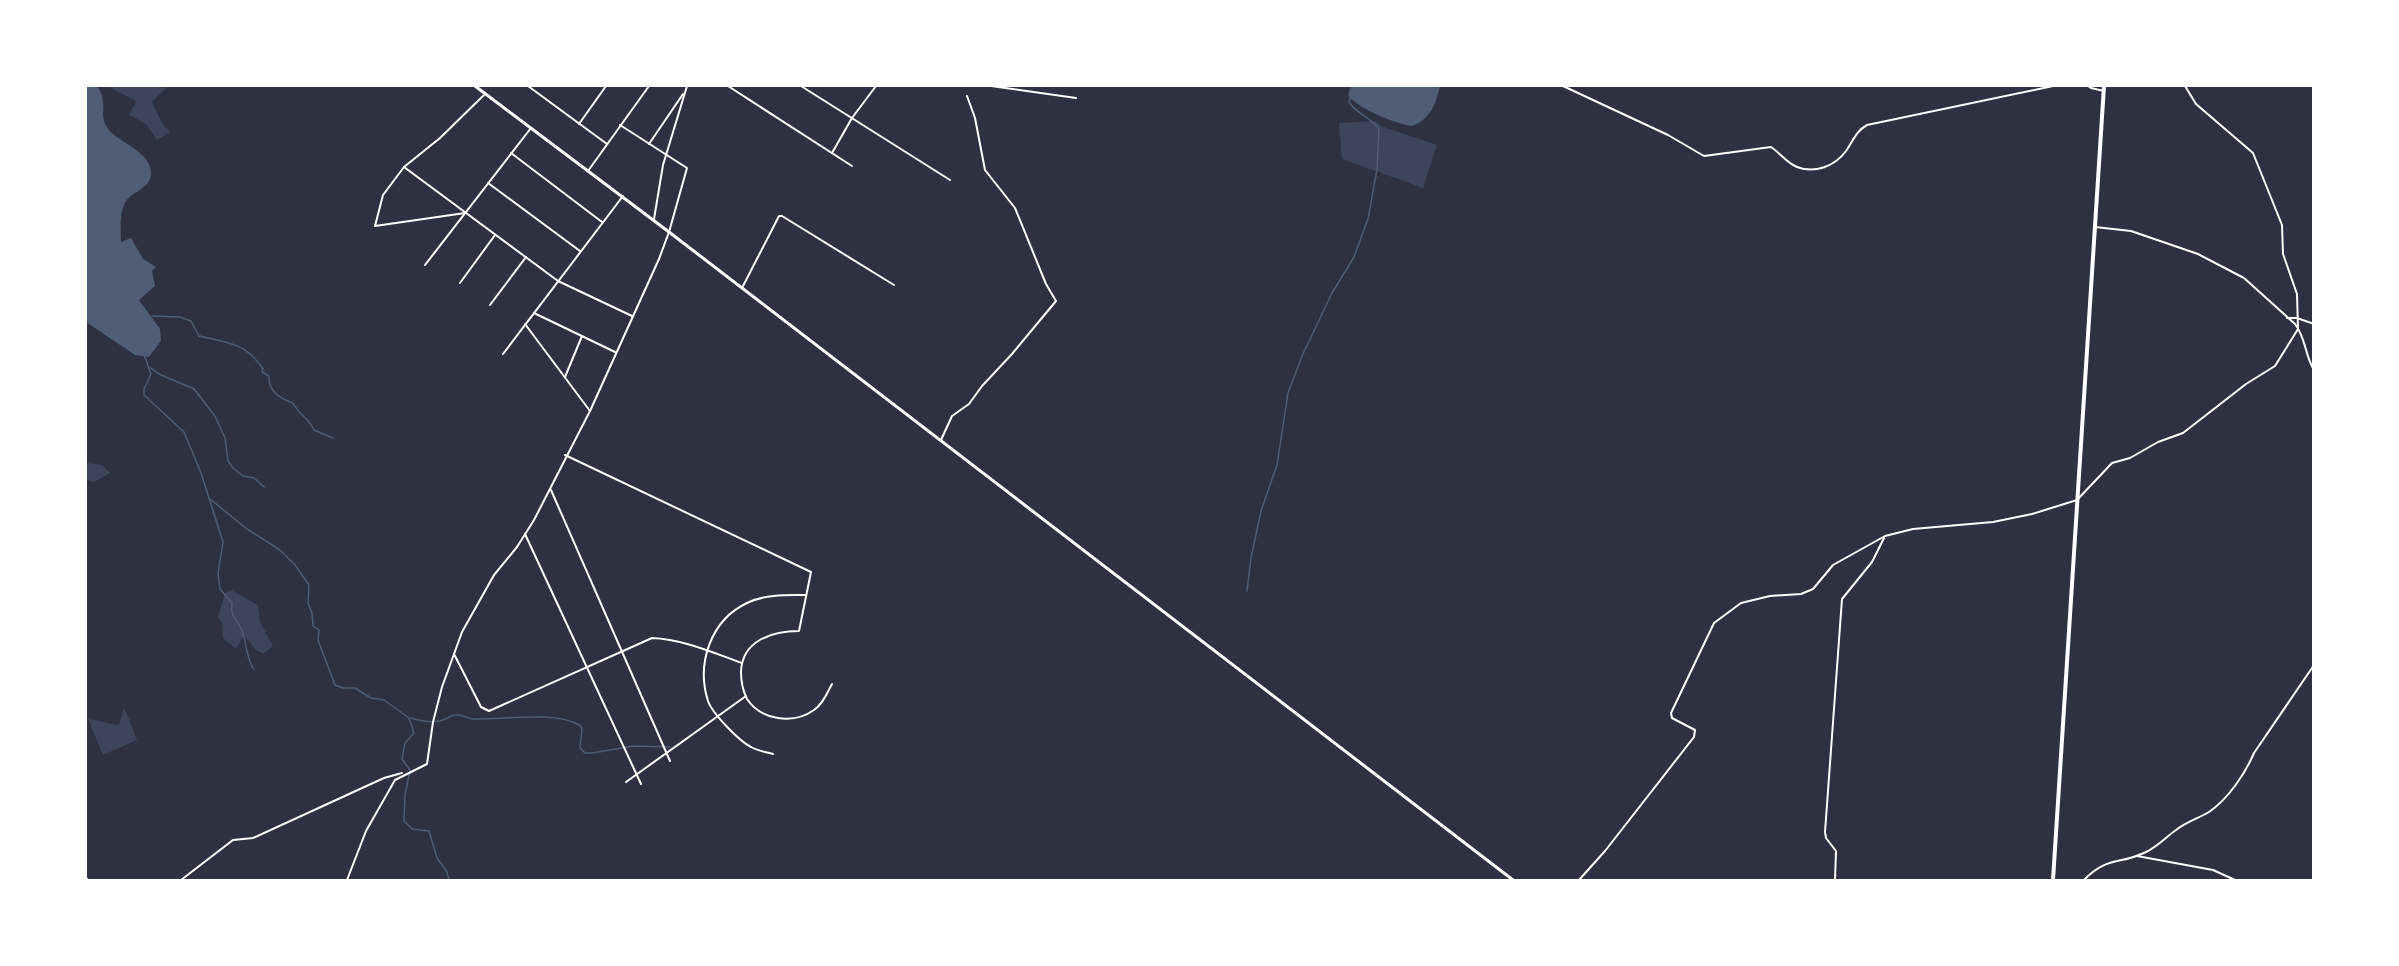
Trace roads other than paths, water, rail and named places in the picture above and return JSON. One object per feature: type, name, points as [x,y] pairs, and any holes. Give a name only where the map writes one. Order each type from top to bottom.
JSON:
[{"type":"highway","points":[[2053,880],[2104,88]]},
{"type":"street","points":[[475,86],[623,196],[1513,880]]},
{"type":"street","points":[[528,86],[607,144]]},
{"type":"street","points":[[579,124],[606,86]]},
{"type":"street","points":[[588,171],[649,86]]},
{"type":"street","points":[[654,220],[657,192],[666,155],[676,117],[688,86]]},
{"type":"street","points":[[728,86],[852,166]]},
{"type":"street","points":[[801,86],[950,180]]},
{"type":"street","points":[[832,153],[852,118],[876,86]]},
{"type":"street","points":[[992,86],[1076,98]]},
{"type":"street","points":[[1563,86],[1668,135],[1704,156],[1771,147],[1797,167],[1819,170],[1830,165],[1846,151],[1854,138],[1867,125],[2053,86]]},
{"type":"street","points":[[2088,86],[2104,88]]},
{"type":"street","points":[[2185,86],[2196,104],[2253,153],[2282,225],[2283,254],[2297,294],[2298,329],[2313,370]]},
{"type":"street","points":[[649,144],[686,90]]},
{"type":"street","points":[[465,213],[375,226],[383,195],[404,167],[441,138],[486,94]]},
{"type":"street","points":[[941,440],[952,416],[969,404],[1056,301],[1046,284],[1015,208],[985,170],[975,118],[967,96]]},
{"type":"street","points":[[181,880],[237,838],[253,838],[384,778],[423,768],[427,764],[433,722],[448,666],[462,632],[494,575],[525,534],[551,490],[566,455],[590,411],[669,232],[687,168],[620,125]]},
{"type":"street","points":[[425,265],[531,128]]},
{"type":"street","points":[[511,153],[603,223]]},
{"type":"street","points":[[404,167],[558,281],[632,316]]},
{"type":"street","points":[[488,183],[581,251]]},
{"type":"street","points":[[503,354],[623,196]]},
{"type":"street","points":[[742,288],[779,216],[894,285]]},
{"type":"street","points":[[2095,227],[2131,231],[2198,254],[2244,278],[2298,329]]},
{"type":"street","points":[[460,283],[495,235]]},
{"type":"street","points":[[490,305],[525,257]]},
{"type":"street","points":[[534,313],[616,352]]},
{"type":"street","points":[[2287,318],[2297,318],[2313,324]]},
{"type":"street","points":[[525,324],[590,411]]},
{"type":"street","points":[[1579,880],[1605,851],[1694,737],[1696,733],[1690,726],[1671,716],[1714,623],[1746,602],[1770,596],[1801,594],[1813,589],[1833,565],[1885,536],[1913,529],[1993,522],[2032,514],[2077,500],[2112,463],[2130,458],[2158,442],[2183,433],[2246,384],[2275,366],[2298,329]]},
{"type":"street","points":[[565,377],[582,336]]},
{"type":"street","points":[[566,455],[811,572],[799,631],[774,633],[752,646],[742,663],[741,680],[746,696],[761,712],[773,717],[792,719],[816,709],[832,684]]},
{"type":"street","points":[[551,490],[670,761]]},
{"type":"street","points":[[525,534],[641,784]]},
{"type":"street","points":[[1835,880],[1836,851],[1826,838],[1825,832],[1842,599],[1872,562],[1885,536]]},
{"type":"street","points":[[773,754],[749,746],[717,717],[708,702],[705,684],[704,668],[707,650],[712,635],[722,622],[746,603],[775,595],[806,595]]},
{"type":"street","points":[[454,654],[481,708],[489,711],[652,638],[663,638],[707,650],[742,663]]},
{"type":"street","points":[[2084,880],[2102,865],[2149,851],[2177,829],[2208,812],[2224,799],[2249,765],[2254,753],[2313,665]]},
{"type":"street","points":[[626,782],[746,696]]},
{"type":"street","points":[[347,880],[372,819],[395,780],[405,773]]},
{"type":"street","points":[[2137,856],[2213,870],[2235,880]]},
{"type":"waterway","points":[[1247,591],[1261,511],[1277,465],[1288,393],[1302,356],[1332,293],[1354,257],[1368,219],[1377,169],[1379,129],[1352,106],[1349,102],[1351,96]]},
{"type":"waterway","points":[[152,316],[180,317],[191,321],[199,336],[227,342],[249,353],[263,369],[262,372],[269,376],[269,381],[276,394],[293,403],[314,430],[333,438]]},
{"type":"waterway","points":[[144,355],[151,374],[144,389],[144,395],[184,432],[201,473],[223,542],[218,574],[220,589],[232,603],[232,613],[243,633],[254,669]]},
{"type":"waterway","points":[[151,368],[159,374],[194,389],[215,416],[225,438],[228,461],[243,476],[254,478],[264,487]]},
{"type":"waterway","points":[[210,499],[247,529],[280,550],[295,565],[309,585],[308,603],[313,626],[319,630],[318,640],[335,685],[355,688],[371,698],[384,700],[409,718],[414,733],[405,743],[402,759],[410,770],[405,795],[404,821],[412,829],[429,831],[437,858],[447,872],[449,880]]},
{"type":"waterway","points":[[411,718],[431,722],[459,715],[474,719],[557,718],[581,726],[580,748],[585,753],[634,746],[670,747]]}]
